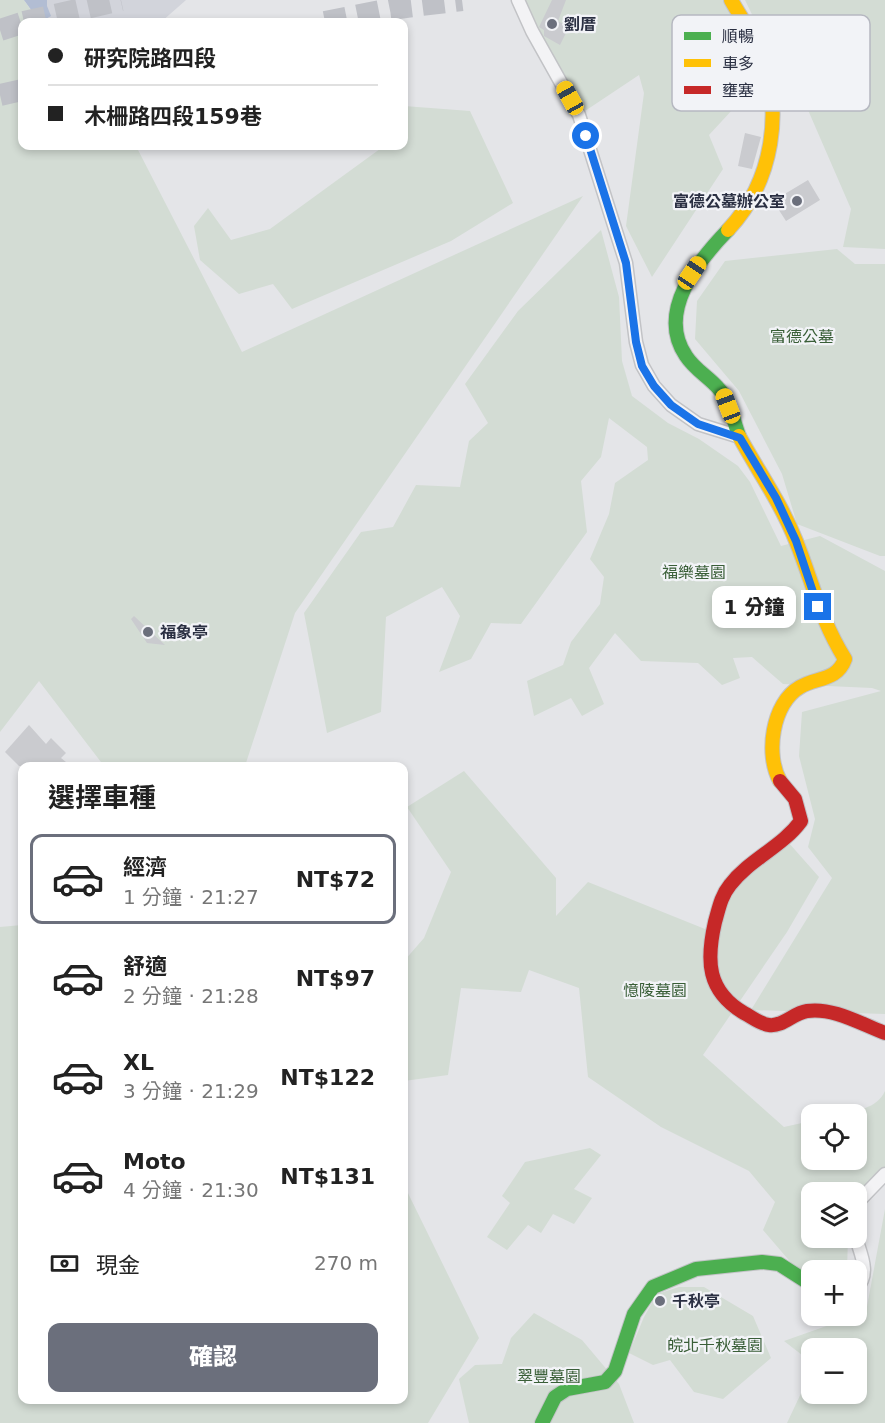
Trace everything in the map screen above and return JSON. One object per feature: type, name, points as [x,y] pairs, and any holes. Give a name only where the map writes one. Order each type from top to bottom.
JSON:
[{"type":"street","points":[[519,0],[532,31],[579,115],[626,263],[636,342],[642,366],[654,386],[671,405],[698,424],[740,438]]},
{"type":"street","points":[[732,0],[740,15]]},
{"type":"street","points":[[774,111],[767,162],[757,189],[739,218],[704,255],[692,273],[678,308],[677,333],[685,355],[700,373],[721,390],[740,438],[776,498],[796,541],[818,607],[829,633],[845,658],[843,668],[837,674],[798,687],[785,698],[776,727],[772,762],[779,780],[797,801],[801,821],[792,835],[771,848],[737,875],[723,895],[710,945],[711,972],[724,998],[742,1012],[769,1025],[789,1021],[805,1011],[825,1011],[885,1033]]},
{"type":"street","points":[[867,1193],[885,1174]]},
{"type":"street","points":[[542,1423],[555,1397],[567,1389],[605,1382],[610,1378],[615,1371],[634,1314],[653,1287],[696,1269],[762,1263],[779,1264],[801,1278]]},
{"type":"shaded area","points":[[24,0],[186,0],[166,18],[36,18]]},
{"type":"green space","points":[[0,0],[24,0],[36,18],[18,18],[18,150],[138,150],[242,352],[583,196],[295,613],[246,762],[101,762],[39,681],[0,732]]},
{"type":"green space","points":[[525,0],[724,0],[732,15],[672,15],[672,111],[731,111],[709,135],[723,169],[652,277],[626,226],[644,93],[639,75],[585,111],[532,20]]},
{"type":"green space","points":[[745,0],[885,0],[885,249],[843,247],[851,209],[808,111],[870,111],[870,15],[752,15]]},
{"type":"green space","points":[[408,106],[470,111],[513,203],[451,241],[292,309],[273,284],[239,294],[200,260],[194,226],[208,208],[231,240],[270,229],[379,150],[408,150]]},
{"type":"green space","name":"福樂墓園","points":[[601,230],[619,297],[622,361],[632,396],[668,423],[699,439],[738,466],[750,482],[781,546],[820,536],[885,571],[885,1014],[751,1010],[832,878],[808,847],[815,819],[799,756],[802,712],[881,691],[872,688],[783,684],[752,657],[733,658],[740,678],[722,685],[698,663],[641,661],[615,633],[589,668],[604,704],[582,716],[571,698],[534,716],[527,681],[563,665],[571,642],[600,604],[604,577],[590,559],[609,514],[615,483],[648,460],[647,447],[609,418],[601,457],[581,481],[587,532],[521,624],[491,623],[471,659],[439,672],[460,616],[442,587],[386,617],[381,712],[327,733],[304,613],[361,532],[393,527],[416,485],[460,487],[469,441],[488,423],[465,384],[518,311]]},
{"type":"green space","name":"富德公墓","points":[[837,249],[855,264],[885,264],[885,556],[797,524],[782,474],[739,391],[695,339],[697,301],[725,261]]},
{"type":"green space","name":"憶陵墓園","points":[[464,771],[556,878],[556,916],[588,882],[710,931],[735,886],[788,842],[819,877],[787,932],[703,1055],[784,1127],[801,1123],[801,1170],[867,1170],[867,1107],[877,1102],[885,1091],[885,1169],[867,1186],[867,1182],[801,1182],[801,1248],[848,1248],[847,1260],[801,1260],[801,1269],[793,1265],[763,1230],[775,1202],[749,1171],[661,1127],[588,1077],[579,988],[529,970],[521,992],[461,988],[448,1075],[408,1080],[408,956],[424,938],[451,872],[408,808]]},
{"type":"green space","points":[[18,925],[18,1404],[408,1404],[408,1193],[479,1338],[428,1423],[0,1423],[0,927]]},
{"type":"green space","points":[[590,1148],[601,1155],[574,1189],[592,1198],[574,1224],[553,1214],[541,1233],[528,1225],[507,1250],[487,1237],[510,1203],[502,1196],[525,1162]]},
{"type":"green space","points":[[885,1209],[885,1423],[787,1423],[801,1393],[801,1404],[867,1404],[867,1338],[801,1338],[801,1354],[784,1341],[826,1326],[867,1326],[867,1307]]},
{"type":"green space","name":"皖北千秋墓園","points":[[679,1287],[704,1287],[753,1316],[771,1358],[723,1399],[694,1392],[670,1360],[653,1365],[629,1353],[644,1317],[657,1294]]},
{"type":"green space","name":"翠豐墓園","points":[[534,1313],[582,1340],[619,1384],[634,1423],[469,1423],[459,1379],[475,1365],[502,1364],[511,1338]]},
{"type":"water","points":[[24,0],[47,0],[51,16],[37,18]]},
{"type":"building","name":"劉厝","points":[[552,0],[566,0],[558,21],[569,27],[560,45],[544,36],[544,30],[539,27]]},
{"type":"building","points":[[745,133],[761,137],[752,169],[738,166]]},
{"type":"building","name":"富德公墓辦公室","points":[[808,180],[820,200],[786,221],[773,201]]},
{"type":"building","points":[[134,616],[165,645],[147,643],[131,619]]},
{"type":"building","points":[[29,725],[46,744],[51,738],[66,753],[61,758],[66,762],[18,762],[18,765],[5,752]]},
{"type":"tunnel","points":[[42,18],[121,0]]},
{"type":"tunnel","points":[[345,18],[390,9],[462,0]]},
{"type":"tunnel","points":[[0,30],[18,24]]},
{"type":"tunnel","points":[[0,95],[18,91]]},
{"type":"traffic: fast","points":[[728,230],[705,257],[684,288],[678,305],[676,322],[678,339],[686,356],[723,393],[739,436]]},
{"type":"traffic: fast","points":[[542,1423],[555,1397],[567,1389],[605,1382],[615,1371],[634,1314],[653,1287],[696,1269],[762,1262],[779,1264],[801,1278]]},
{"type":"traffic: slow","points":[[731,0],[740,15]]},
{"type":"traffic: slow","points":[[728,230],[743,211],[764,167],[770,144],[772,111]]},
{"type":"traffic: slow","points":[[739,436],[790,527],[823,615],[845,659],[832,675],[800,687],[783,705],[777,717],[772,744],[775,770],[780,781]]},
{"type":"traffic: jam","points":[[780,781],[795,799],[801,821],[785,838],[738,876],[724,893],[712,936],[710,962],[716,985],[732,1004],[759,1022],[766,1024],[779,1024],[802,1012],[817,1010],[847,1017],[885,1033]]},
{"type":"place","name":"劉厝","points":[[552,24]]},
{"type":"place","name":"富德公墓辦公室","points":[[797,201]]},
{"type":"place","name":"福象亭","points":[[148,632]]},
{"type":"place","name":"千秋亭","points":[[660,1301]]},
{"type":"route","points":[[586,136],[626,263],[636,342],[642,366],[654,386],[671,405],[698,424],[740,438],[776,498],[796,541],[818,607]]}]
